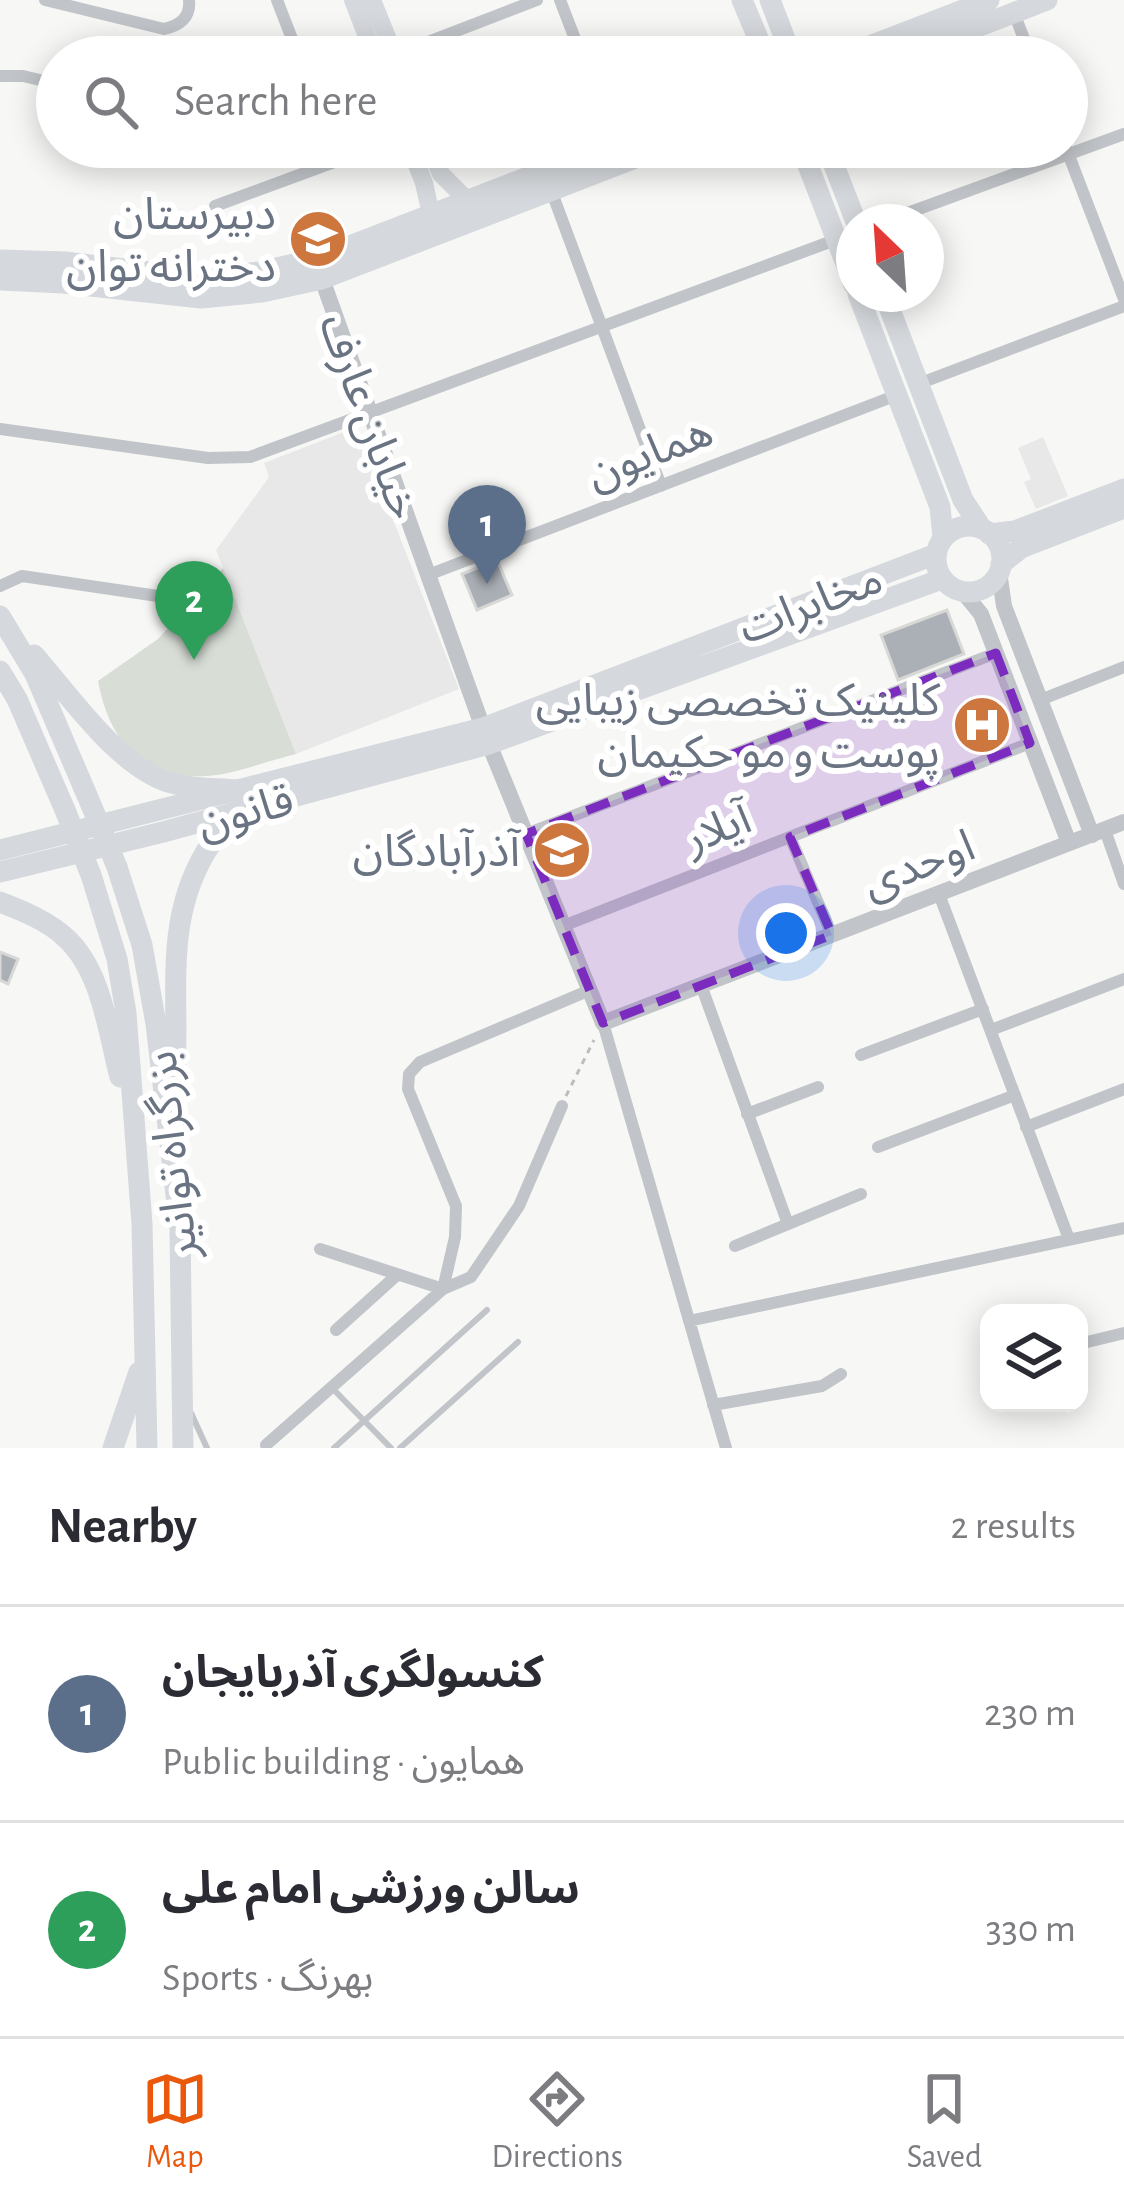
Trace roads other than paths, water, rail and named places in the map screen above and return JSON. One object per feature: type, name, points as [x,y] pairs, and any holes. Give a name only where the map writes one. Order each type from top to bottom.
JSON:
[{"type":"main road","points":[[353,0],[367,36]]},
{"type":"main road","points":[[372,0],[386,36]]},
{"type":"main road","points":[[742,0],[757,36]]},
{"type":"main road","points":[[770,0],[784,36]]},
{"type":"main road","points":[[896,36],[989,0]]},
{"type":"main road","points":[[954,36],[1047,0]]},
{"type":"main road","points":[[418,168],[430,214]]},
{"type":"main road","points":[[438,168],[467,200]]},
{"type":"main road","points":[[10,270],[65,262],[201,278],[259,272],[316,260],[467,200],[578,168]]},
{"type":"main road","points":[[10,270],[131,293],[201,298],[262,292],[322,279],[551,190],[582,168]]},
{"type":"main road","points":[[811,168],[836,218]]},
{"type":"main road","points":[[835,168],[849,204]]},
{"type":"main road","points":[[865,312],[940,508],[936,562],[942,579],[955,589],[972,592],[988,586],[1021,548],[1124,508]]},
{"type":"main road","points":[[891,312],[963,500],[1000,548],[1000,568]]},
{"type":"main road","points":[[940,546],[950,532],[965,526],[1015,531],[1124,489]]},
{"type":"main road","name":"مخابرات","points":[[486,736],[940,546]]},
{"type":"main road","name":"مخابرات","points":[[486,736],[942,579]]},
{"type":"main road","points":[[2,618],[119,752],[147,774],[242,800],[213,839],[178,925],[174,971],[178,1056],[169,1127]]},
{"type":"main road","name":"بزرگراه توانیر","points":[[2,618],[34,674],[89,800],[142,945],[180,1229],[183,1448]]},
{"type":"main road","name":"بزرگراه توانیر","points":[[0,671],[65,810],[117,959],[142,1224],[147,1448]]},
{"type":"main road","name":"قانون","points":[[0,872],[242,800],[486,736]]},
{"type":"main road","name":"قانون","points":[[0,850],[242,800]]},
{"type":"main road","points":[[0,902],[68,939],[92,974],[133,1123]]},
{"type":"main road","points":[[113,1448],[145,1354]]},
{"type":"street","points":[[45,0],[164,29],[185,19],[189,0]]},
{"type":"street","points":[[278,0],[291,36]]},
{"type":"street","points":[[445,36],[537,0]]},
{"type":"street","points":[[560,0],[574,36]]},
{"type":"street","points":[[1014,13],[1023,36]]},
{"type":"street","points":[[0,76],[36,79]]},
{"type":"street","points":[[1088,145],[1124,134]]},
{"type":"street","points":[[215,206],[318,168]]},
{"type":"street","points":[[930,204],[1023,168]]},
{"type":"street","points":[[918,384],[1124,302],[1073,168]]},
{"type":"street","points":[[551,190],[661,486]]},
{"type":"street","points":[[0,429],[208,458],[250,457],[836,239]]},
{"type":"street","name":"خیابان عارف","points":[[322,279],[486,736],[603,1023]]},
{"type":"street","name":"همایون","points":[[428,575],[897,395]]},
{"type":"street","points":[[1000,568],[1004,606],[1040,700],[1124,884]]},
{"type":"street","points":[[0,586],[22,576],[185,600]]},
{"type":"street","points":[[964,592],[981,614],[1069,844]]},
{"type":"street","points":[[526,834],[996,653]]},
{"type":"street","points":[[1040,700],[1124,667]]},
{"type":"street","name":"آیلار","points":[[563,926],[1030,743]]},
{"type":"street","name":"اوحدی","points":[[603,1023],[1124,823]]},
{"type":"street","points":[[790,837],[832,934]]},
{"type":"street","points":[[938,894],[1069,1239]]},
{"type":"street","points":[[991,1030],[1124,979]]},
{"type":"street","points":[[701,985],[788,1224]]},
{"type":"street","points":[[443,1289],[455,1237],[456,1206],[408,1089],[409,1074],[420,1062],[590,990]]},
{"type":"street","points":[[861,1055],[982,1009]]},
{"type":"street","points":[[603,1023],[726,1448]]},
{"type":"street","points":[[747,1114],[818,1087]]},
{"type":"street","points":[[1026,1127],[1124,1089]]},
{"type":"street","points":[[878,1148],[1015,1095]]},
{"type":"street","points":[[266,1445],[443,1289],[471,1277],[519,1206],[562,1106]]},
{"type":"street","points":[[735,1246],[861,1193]]},
{"type":"street","points":[[689,1321],[1124,1228]]},
{"type":"street","points":[[320,1249],[443,1289]]},
{"type":"street","points":[[336,1330],[397,1275]]},
{"type":"street","points":[[1088,1342],[1124,1333]]},
{"type":"street","points":[[713,1406],[822,1386],[841,1374]]},
{"type":"lane","points":[[334,1448],[487,1310]]},
{"type":"lane","points":[[400,1448],[518,1342]]},
{"type":"lane","points":[[331,1387],[391,1448]]},
{"type":"lane","points":[[184,1399],[207,1448]]},
{"type":"place","name":"دبیرستان دخترانه توان","points":[[318,239]]},
{"type":"place","name":"کنسولگری آذربایجان","points":[[487,584]]},
{"type":"place","name":"سالن ورزشی امام علی","points":[[194,660]]},
{"type":"place","name":"کلینیک تخصصی زیبایی پوست و مو حکیمان","points":[[982,725]]},
{"type":"place","name":"آذرآبادگان","points":[[562,850]]}]
